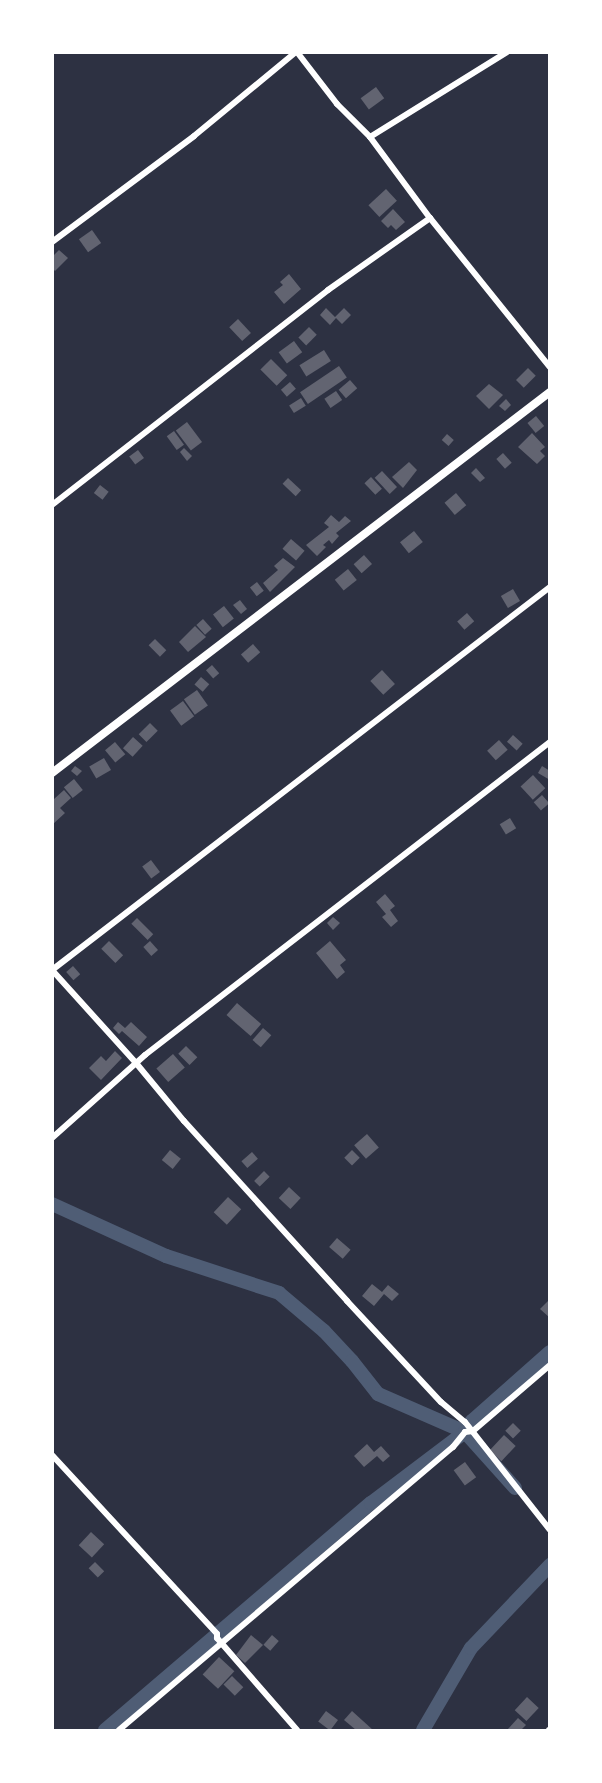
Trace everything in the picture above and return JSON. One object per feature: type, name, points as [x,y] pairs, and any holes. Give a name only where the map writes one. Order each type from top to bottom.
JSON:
[{"type":"street","points":[[52,242],[194,136],[297,52],[337,104],[370,137],[430,218],[549,367]]},
{"type":"street","points":[[370,137],[507,52]]},
{"type":"street","points":[[52,505],[328,290],[430,218]]},
{"type":"street","points":[[52,772],[549,393]]},
{"type":"street","points":[[549,587],[52,970],[136,1063],[184,1121],[347,1301],[441,1402],[465,1422],[549,1530]]},
{"type":"street","points":[[52,1138],[136,1063],[549,742]]},
{"type":"street","points":[[119,1731],[453,1447],[465,1432],[549,1365]]},
{"type":"street","points":[[52,1455],[217,1634],[222,1643],[297,1731]]},
{"type":"building","points":[[376,87],[384,98],[369,109],[361,98]]},
{"type":"building","points":[[386,189],[397,201],[379,217],[368,205]]},
{"type":"building","points":[[393,209],[405,222],[396,230],[391,225],[388,228],[381,221]]},
{"type":"building","points":[[92,230],[101,243],[88,252],[79,239]]},
{"type":"building","points":[[59,250],[68,258],[55,271],[52,268],[52,257]]},
{"type":"building","points":[[289,274],[301,289],[284,304],[274,292],[283,285],[280,282]]},
{"type":"building","points":[[326,308],[335,317],[344,308],[351,315],[342,324],[336,318],[330,325],[320,315]]},
{"type":"building","points":[[238,319],[251,333],[242,341],[229,327]]},
{"type":"building","points":[[309,327],[317,335],[306,345],[298,338]]},
{"type":"building","points":[[294,341],[302,352],[287,363],[279,352]]},
{"type":"building","points":[[324,350],[331,361],[306,376],[299,365]]},
{"type":"building","points":[[271,359],[287,375],[277,386],[260,370]]},
{"type":"building","points":[[339,366],[347,378],[308,404],[300,392]]},
{"type":"building","points":[[528,368],[536,376],[524,388],[516,380]]},
{"type":"building","points":[[350,380],[357,388],[346,398],[339,390]]},
{"type":"building","points":[[290,382],[296,389],[287,397],[281,390]]},
{"type":"building","points":[[489,384],[503,395],[489,409],[476,396]]},
{"type":"building","points":[[336,391],[342,400],[331,408],[324,399]]},
{"type":"building","points":[[301,398],[306,406],[294,413],[289,405]]},
{"type":"building","points":[[506,399],[511,405],[505,411],[499,406]]},
{"type":"building","points":[[536,416],[544,426],[536,433],[527,423]]},
{"type":"building","points":[[187,422],[202,442],[191,450],[176,430]]},
{"type":"building","points":[[174,431],[184,445],[177,450],[167,436]]},
{"type":"building","points":[[532,433],[545,447],[540,451],[545,456],[537,464],[518,447]]},
{"type":"building","points":[[447,434],[454,440],[449,446],[442,440]]},
{"type":"building","points":[[184,448],[192,456],[187,461],[180,452]]},
{"type":"building","points":[[138,450],[144,458],[135,465],[129,457]]},
{"type":"building","points":[[503,453],[512,463],[505,469],[496,459]]},
{"type":"building","points":[[409,462],[417,470],[403,488],[392,477]]},
{"type":"building","points":[[476,468],[485,478],[480,482],[471,473]]},
{"type":"building","points":[[382,471],[397,487],[390,494],[375,478]]},
{"type":"building","points":[[371,477],[382,489],[375,495],[364,483]]},
{"type":"building","points":[[288,478],[301,490],[296,496],[283,484]]},
{"type":"building","points":[[100,485],[109,492],[103,500],[94,493]]},
{"type":"building","points":[[456,493],[466,505],[455,515],[445,503]]},
{"type":"building","points":[[331,515],[339,522],[345,516],[351,521],[336,533],[339,536],[332,544],[329,540],[323,545],[326,547],[317,556],[306,545],[329,527],[324,523]]},
{"type":"building","points":[[414,531],[423,542],[409,553],[400,542]]},
{"type":"building","points":[[291,539],[305,551],[296,561],[282,549]]},
{"type":"building","points":[[364,555],[372,564],[362,573],[354,564]]},
{"type":"building","points":[[283,558],[295,567],[270,592],[263,583],[278,570],[274,566]]},
{"type":"building","points":[[348,569],[357,580],[344,591],[335,580]]},
{"type":"building","points":[[257,582],[264,591],[257,596],[250,588]]},
{"type":"building","points":[[513,589],[520,601],[508,608],[501,596]]},
{"type":"building","points":[[240,600],[247,609],[241,614],[233,605]]},
{"type":"building","points":[[224,606],[234,619],[223,627],[213,615]]},
{"type":"building","points":[[467,613],[474,621],[464,630],[457,622]]},
{"type":"building","points":[[203,619],[212,629],[205,635],[196,625]]},
{"type":"building","points":[[195,626],[206,637],[188,652],[179,642]]},
{"type":"building","points":[[155,639],[166,650],[160,657],[149,645]]},
{"type":"building","points":[[253,644],[260,652],[248,663],[241,654]]},
{"type":"building","points":[[212,665],[219,673],[213,679],[206,670]]},
{"type":"building","points":[[382,670],[395,684],[383,695],[370,681]]},
{"type":"building","points":[[201,677],[209,684],[203,692],[194,685]]},
{"type":"building","points":[[197,690],[208,706],[195,715],[184,699]]},
{"type":"building","points":[[183,701],[194,716],[181,726],[170,710]]},
{"type":"building","points":[[150,723],[158,731],[146,742],[139,734]]},
{"type":"building","points":[[513,735],[523,744],[517,750],[507,742]]},
{"type":"building","points":[[133,737],[143,746],[133,757],[123,748]]},
{"type":"building","points":[[499,740],[508,750],[496,760],[487,751]]},
{"type":"building","points":[[115,742],[125,754],[115,763],[105,750]]},
{"type":"building","points":[[104,758],[111,770],[96,779],[89,766]]},
{"type":"building","points":[[75,766],[82,771],[77,776],[71,771]]},
{"type":"building","points":[[542,766],[550,771],[550,780],[538,773]]},
{"type":"building","points":[[533,775],[545,788],[533,800],[521,787]]},
{"type":"building","points":[[74,779],[83,790],[73,798],[64,787]]},
{"type":"building","points":[[64,790],[71,798],[60,808],[65,813],[52,825],[52,797],[54,799]]},
{"type":"building","points":[[542,795],[549,803],[541,811],[534,802]]},
{"type":"building","points":[[510,818],[516,828],[506,834],[500,824]]},
{"type":"building","points":[[151,860],[160,872],[151,879],[142,867]]},
{"type":"building","points":[[385,894],[395,906],[390,910],[398,921],[391,927],[382,917],[386,914],[376,902]]},
{"type":"building","points":[[333,917],[340,923],[333,930],[327,923]]},
{"type":"building","points":[[137,918],[153,934],[148,940],[131,924]]},
{"type":"building","points":[[109,941],[123,955],[115,963],[101,949]]},
{"type":"building","points":[[150,941],[158,950],[151,956],[143,947]]},
{"type":"building","points":[[330,941],[346,960],[340,965],[345,972],[337,979],[316,953]]},
{"type":"building","points":[[73,966],[80,974],[73,980],[66,972]]},
{"type":"building","points":[[237,1003],[261,1024],[251,1036],[227,1015]]},
{"type":"building","points":[[118,1022],[125,1028],[131,1022],[147,1037],[139,1046],[122,1031],[119,1034],[113,1028]]},
{"type":"building","points":[[263,1028],[271,1035],[261,1047],[253,1040]]},
{"type":"building","points":[[186,1046],[197,1057],[190,1065],[178,1054]]},
{"type":"building","points":[[115,1051],[122,1058],[101,1080],[89,1068],[101,1056],[106,1061]]},
{"type":"building","points":[[173,1054],[185,1068],[168,1082],[156,1068]]},
{"type":"building","points":[[367,1134],[379,1148],[366,1159],[354,1145]]},
{"type":"building","points":[[170,1150],[181,1159],[173,1169],[162,1160]]},
{"type":"building","points":[[352,1150],[360,1158],[352,1166],[344,1158]]},
{"type":"building","points":[[252,1152],[258,1159],[247,1168],[241,1161]]},
{"type":"building","points":[[264,1171],[270,1177],[260,1187],[254,1181]]},
{"type":"building","points":[[289,1187],[301,1198],[290,1209],[279,1198]]},
{"type":"building","points":[[228,1197],[241,1209],[227,1225],[214,1212]]},
{"type":"building","points":[[337,1238],[351,1250],[343,1259],[329,1247]]},
{"type":"building","points":[[372,1284],[382,1292],[388,1285],[399,1294],[392,1301],[384,1294],[374,1306],[362,1296]]},
{"type":"building","points":[[550,1299],[550,1318],[540,1309]]},
{"type":"building","points":[[513,1423],[521,1431],[513,1439],[505,1431]]},
{"type":"building","points":[[504,1435],[516,1446],[501,1461],[490,1450]]},
{"type":"building","points":[[367,1444],[374,1452],[381,1446],[390,1456],[383,1462],[377,1456],[364,1467],[354,1456]]},
{"type":"building","points":[[465,1462],[476,1477],[465,1486],[454,1470]]},
{"type":"building","points":[[91,1532],[104,1544],[92,1557],[79,1545]]},
{"type":"building","points":[[95,1562],[104,1571],[98,1578],[89,1568]]},
{"type":"building","points":[[251,1635],[263,1645],[245,1663],[236,1655]]},
{"type":"building","points":[[272,1635],[279,1641],[270,1651],[263,1645]]},
{"type":"building","points":[[219,1657],[234,1671],[218,1689],[203,1675]]},
{"type":"building","points":[[232,1676],[243,1687],[235,1696],[224,1684]]},
{"type":"building","points":[[527,1697],[539,1708],[526,1721],[515,1710]]},
{"type":"building","points":[[326,1711],[338,1720],[330,1730],[318,1721]]},
{"type":"building","points":[[352,1711],[373,1730],[356,1730],[344,1720]]},
{"type":"building","points":[[518,1718],[526,1725],[521,1730],[507,1730]]},
{"type":"waterway","points":[[52,1204],[166,1256],[279,1293],[324,1331],[378,1394],[465,1432],[515,1488]]},
{"type":"waterway","points":[[105,1730],[371,1503],[465,1432],[472,1421],[550,1352]]},
{"type":"waterway","points":[[423,1730],[471,1648],[550,1565]]}]
